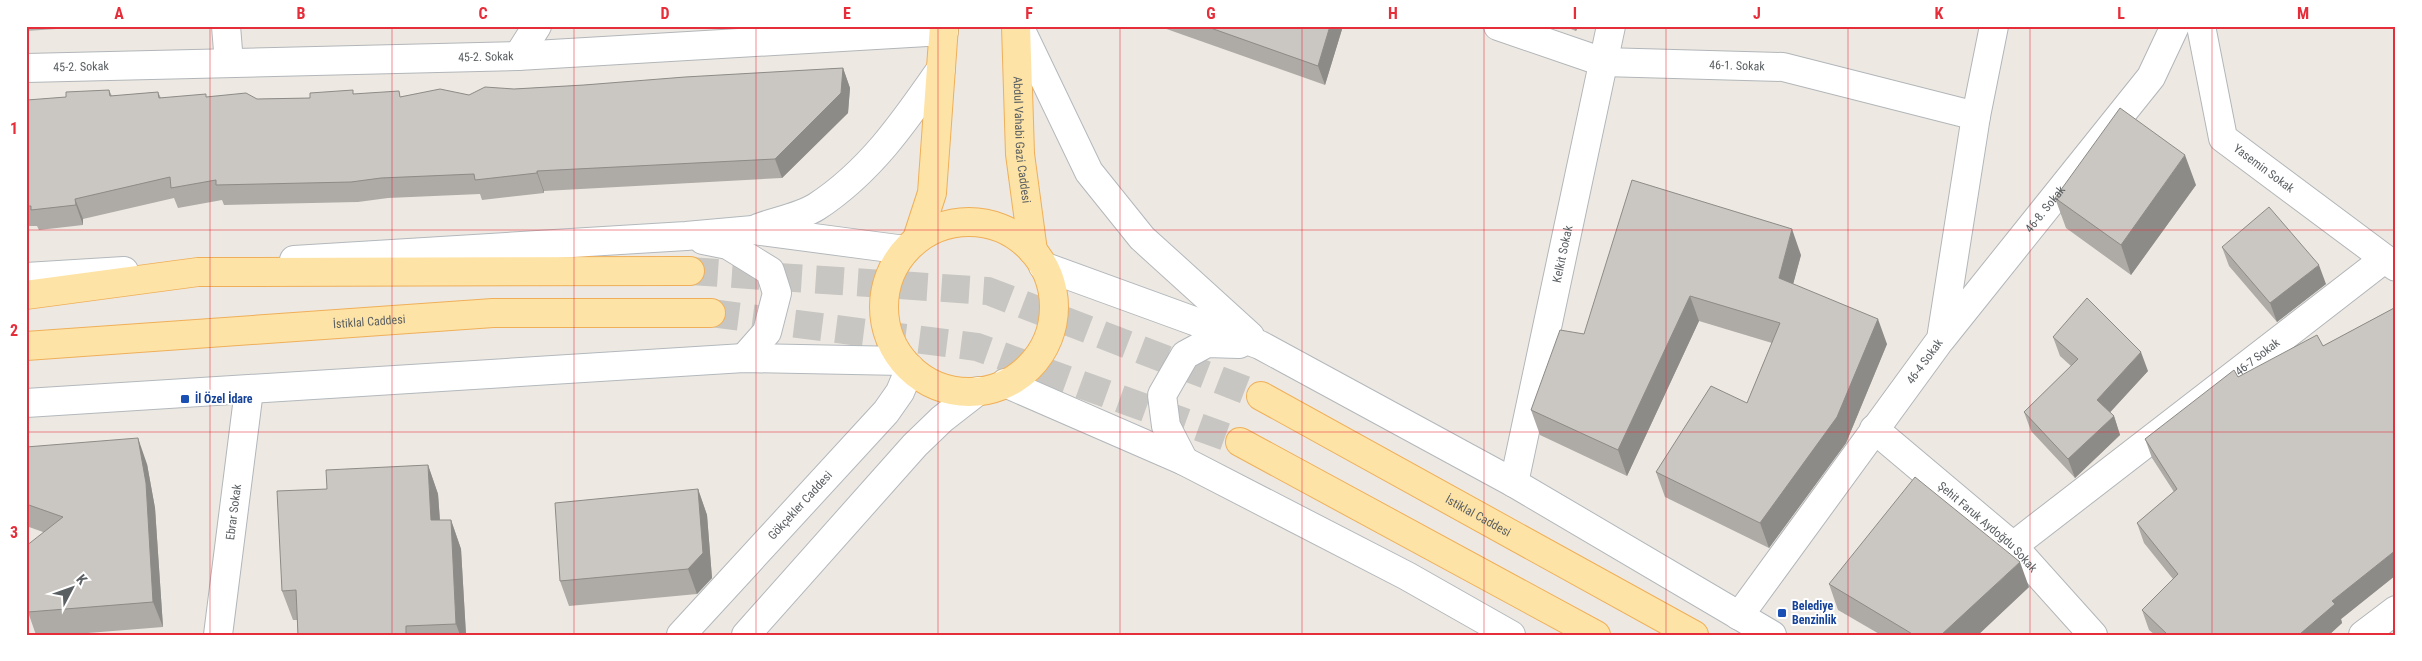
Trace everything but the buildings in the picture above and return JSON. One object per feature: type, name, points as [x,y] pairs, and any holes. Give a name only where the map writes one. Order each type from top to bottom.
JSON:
[{"type":"main road","name":"Abdul Vahabi Gazi Caddesi","points":[[1017,26],[1020,154],[1038,259]]},
{"type":"main road","points":[[911,245],[945,225],[977,222],[1008,232],[1038,259],[1053,296],[1053,318],[1043,348],[1030,365],[1004,384],[978,391],[944,388],[927,380],[907,364],[888,332],[884,300],[893,268],[911,245],[932,193],[944,29]]},
{"type":"main road","points":[[26,294],[198,272],[690,271]]},
{"type":"main road","name":"İstiklal Caddesi","points":[[26,346],[493,313],[711,313]]},
{"type":"main road","name":"İstiklal Caddesi","points":[[1261,396],[1694,635]]},
{"type":"main road","points":[[1240,442],[1596,635]]},
{"type":"street","points":[[226,26],[229,63]]},
{"type":"street","points":[[518,56],[536,26]]},
{"type":"street","points":[[1017,26],[1089,172],[1142,238],[1260,345]]},
{"type":"street","name":"46-1. Sokak","points":[[1498,26],[1604,62],[1784,66],[1976,116]]},
{"type":"street","name":"Kelkit Sokak","points":[[1514,483],[1611,26]]},
{"type":"street","name":"46-4 Sokak","points":[[1739,616],[1874,428],[1941,339],[1976,116],[1994,26]]},
{"type":"street","name":"46-8. Sokak","points":[[1941,339],[2151,77],[2175,26]]},
{"type":"street","name":"Yasemin Sokak","points":[[2202,26],[2223,138],[2390,264]]},
{"type":"street","name":"45-2. Sokak","points":[[26,68],[518,56],[944,29]]},
{"type":"street","points":[[753,230],[814,208],[854,179],[894,136],[941,69]]},
{"type":"street","points":[[26,277],[686,236],[753,230],[911,245]]},
{"type":"street","points":[[686,236],[728,245],[770,271],[777,293],[767,332],[744,358]]},
{"type":"street","points":[[1038,259],[1260,345],[1514,483],[1772,635]]},
{"type":"street","name":"46-7 Sokak","points":[[2013,546],[2390,264]]},
{"type":"street","points":[[1184,461],[1166,426],[1162,395],[1185,355],[1206,343],[1260,345]]},
{"type":"street","points":[[26,403],[744,358],[907,364]]},
{"type":"street","name":"Gökçekler Caddesi","points":[[681,635],[886,412],[900,392],[907,364]]},
{"type":"street","points":[[1004,384],[1184,461],[1407,576],[1511,635]]},
{"type":"street","name":"Ebrar Sokak","points":[[218,635],[249,390]]},
{"type":"street","points":[[746,635],[915,445],[942,419],[978,391]]},
{"type":"street","name":"Şehit Faruk Aydoğdu Sokak","points":[[1874,428],[2013,546],[2092,635]]},
{"type":"street","points":[[2363,635],[2396,610]]},
{"type":"tunnel","points":[[690,271],[988,291],[1261,396]]},
{"type":"tunnel","points":[[711,313],[977,347],[1240,442]]},
{"type":"place","name":"İl Özel İdare","points":[[185,399]]},
{"type":"place","name":"Belediye Benzinlik","points":[[1782,613]]}]
